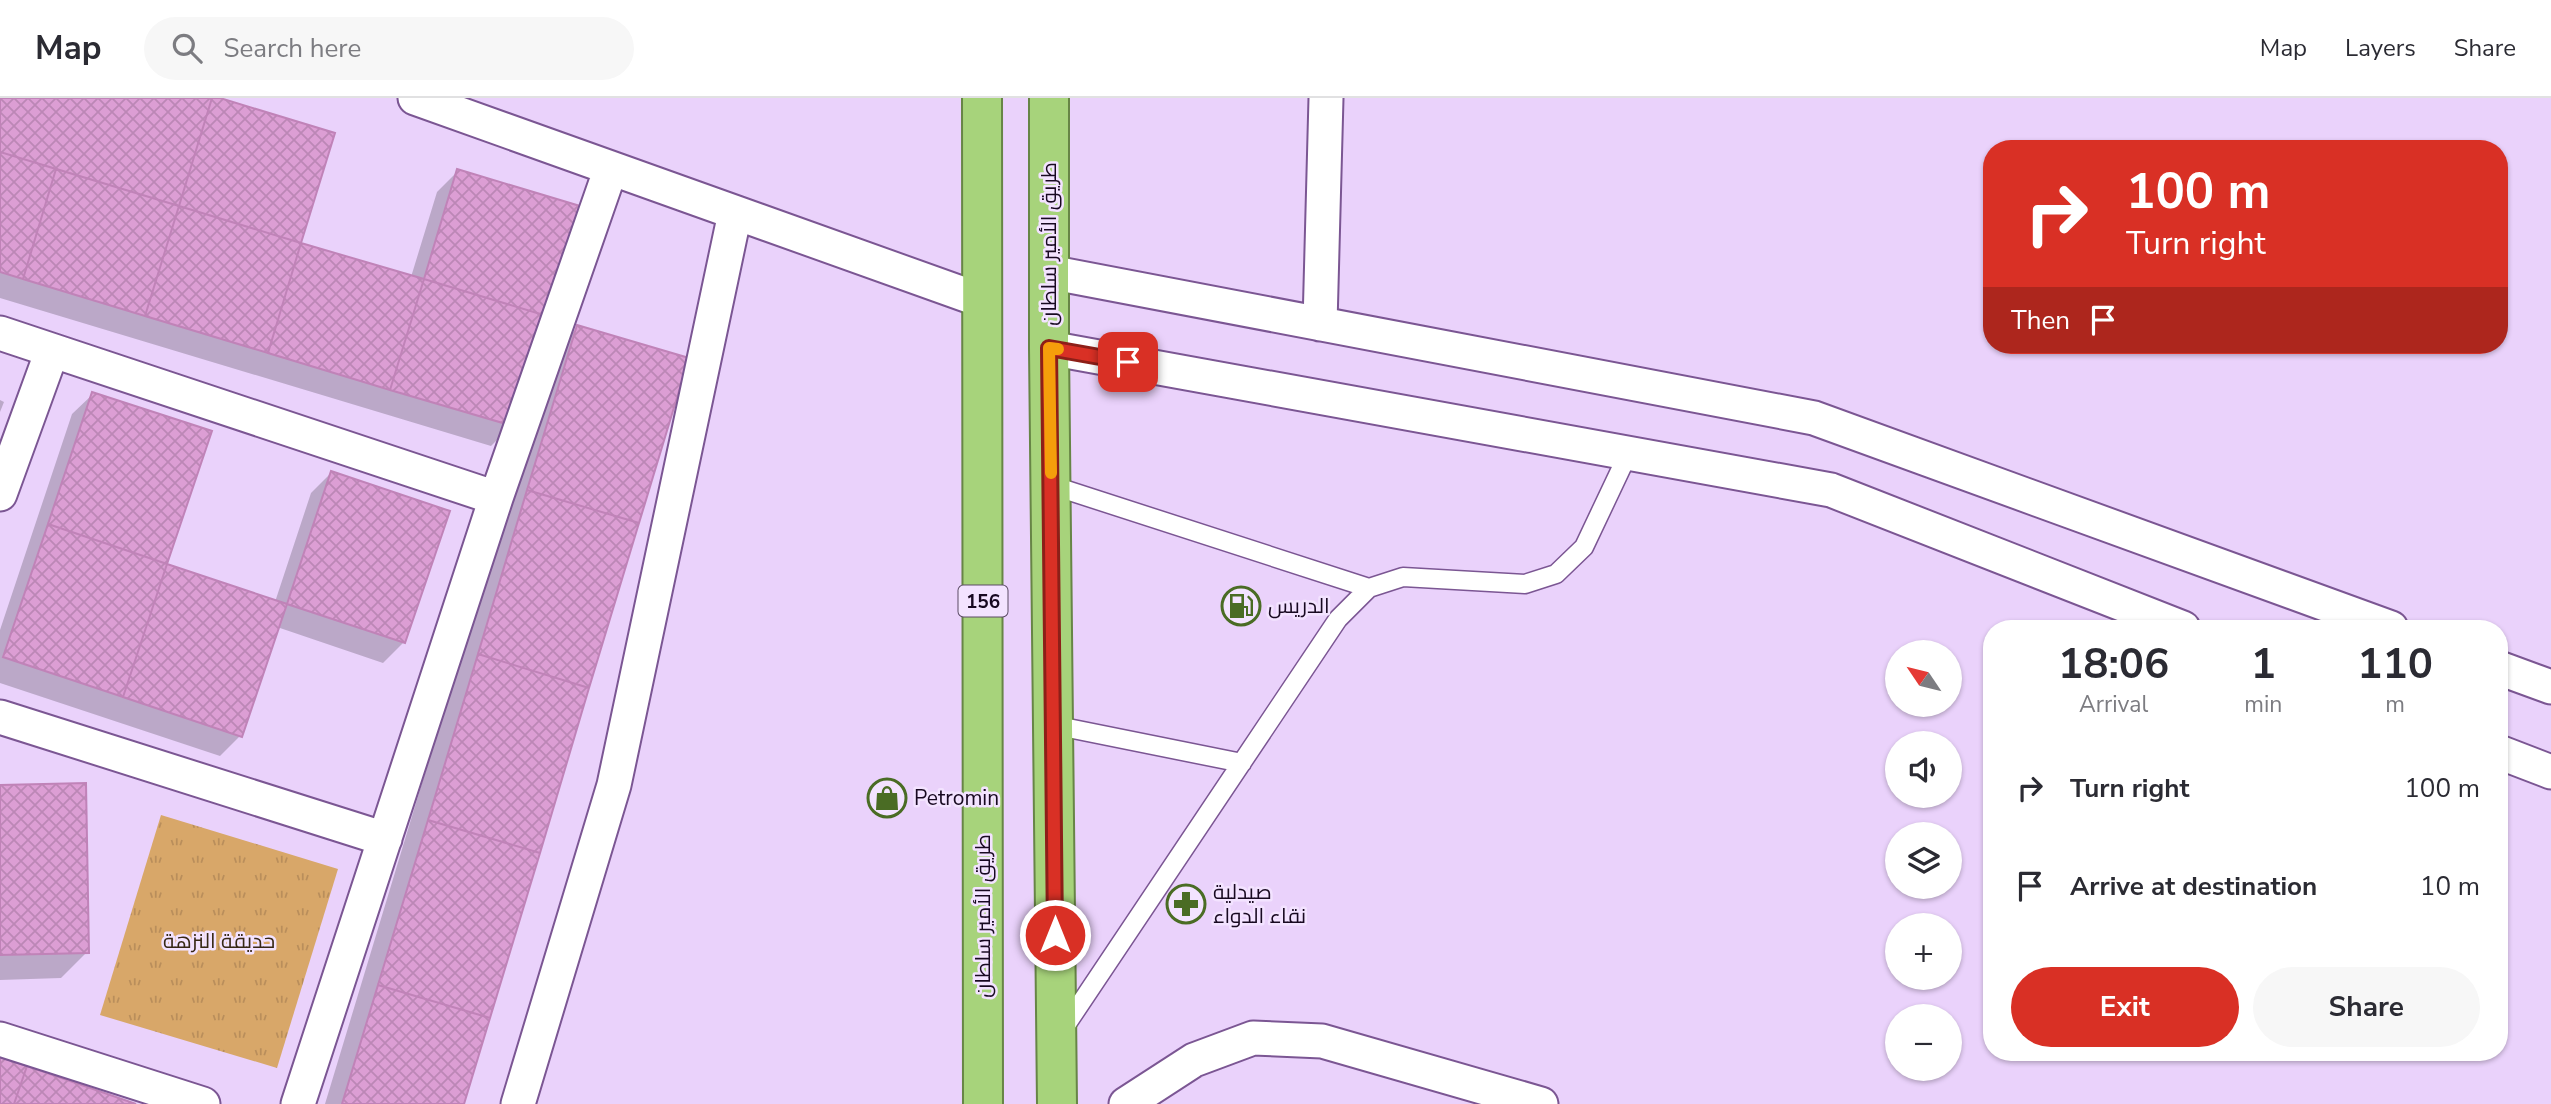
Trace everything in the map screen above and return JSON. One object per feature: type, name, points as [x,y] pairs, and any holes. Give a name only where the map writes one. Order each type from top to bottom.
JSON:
[{"type":"highway","name":"طريق الأمير سلطان","points":[[982,98],[983,1104]]},
{"type":"highway","name":"طريق الأمير سلطان","points":[[1049,98],[1057,1104]]},
{"type":"street","points":[[415,98],[983,301]]},
{"type":"street","points":[[1320,324],[1326,98]]},
{"type":"street","points":[[299,1104],[496,498],[611,168]]},
{"type":"street","points":[[518,1104],[614,785],[736,213]]},
{"type":"street","points":[[1049,272],[1814,418],[2369,620]]},
{"type":"street","points":[[0,333],[496,498]]},
{"type":"street","points":[[1049,348],[1831,490],[2163,620]]},
{"type":"street","points":[[0,494],[52,351]]},
{"type":"street","points":[[2508,671],[2551,687]]},
{"type":"street","points":[[0,717],[385,838]]},
{"type":"street","points":[[2508,755],[2551,772]]},
{"type":"street","points":[[1126,1104],[1194,1060],[1253,1038],[1322,1041],[1541,1104]]},
{"type":"street","points":[[0,1039],[203,1104]]},
{"type":"lane","points":[[1056,1040],[1338,619],[1369,588],[1404,577],[1525,584],[1556,574],[1584,547],[1628,454]]},
{"type":"lane","points":[[1051,485],[1369,588]]},
{"type":"lane","points":[[1054,725],[1242,762]]},
{"type":"green space","name":"حديقة النزهة","points":[[161,815],[338,869],[277,1068],[100,1015]]},
{"type":"building","points":[[0,98],[212,98],[179,206],[0,152]]},
{"type":"building","points":[[212,98],[220,98],[335,133],[301,243],[179,206]]},
{"type":"building","points":[[0,152],[56,169],[23,279],[0,272]]},
{"type":"building","points":[[56,169],[179,206],[145,316],[23,279]]},
{"type":"building","points":[[457,169],[580,206],[547,316],[424,279]]},
{"type":"building","points":[[179,206],[301,243],[268,353],[145,316]]},
{"type":"building","points":[[301,243],[424,279],[390,390],[268,353]]},
{"type":"building","points":[[424,279],[547,316],[513,426],[390,390]]},
{"type":"building","points":[[577,325],[689,358],[639,523],[527,490]]},
{"type":"building","points":[[92,392],[212,431],[167,564],[48,524]]},
{"type":"building","points":[[331,471],[450,511],[405,643],[287,604]]},
{"type":"building","points":[[527,490],[639,523],[589,688],[478,654]]},
{"type":"building","points":[[48,524],[167,564],[123,697],[3,657]]},
{"type":"building","points":[[167,564],[287,604],[242,737],[123,697]]},
{"type":"building","points":[[478,654],[589,688],[540,853],[428,820]]},
{"type":"building","points":[[86,783],[89,953],[0,955],[0,785]]},
{"type":"building","points":[[428,820],[540,853],[490,1018],[378,985]]},
{"type":"building","points":[[378,985],[490,1018],[464,1104],[342,1104]]},
{"type":"building","points":[[0,1057],[27,1066],[14,1104],[0,1104]]},
{"type":"building","points":[[27,1066],[136,1104],[14,1104]]},
{"type":"slow traffic","points":[[1051,473],[1049,348],[1058,349]]},
{"type":"place","name":"الدريس","points":[[1241,606]]},
{"type":"place","name":"Petromin","points":[[887,798]]},
{"type":"place","name":"صيدلية نقاء الدواء","points":[[1186,904]]},
{"type":"route","points":[[1055,935],[1049,348],[1128,362]]}]
